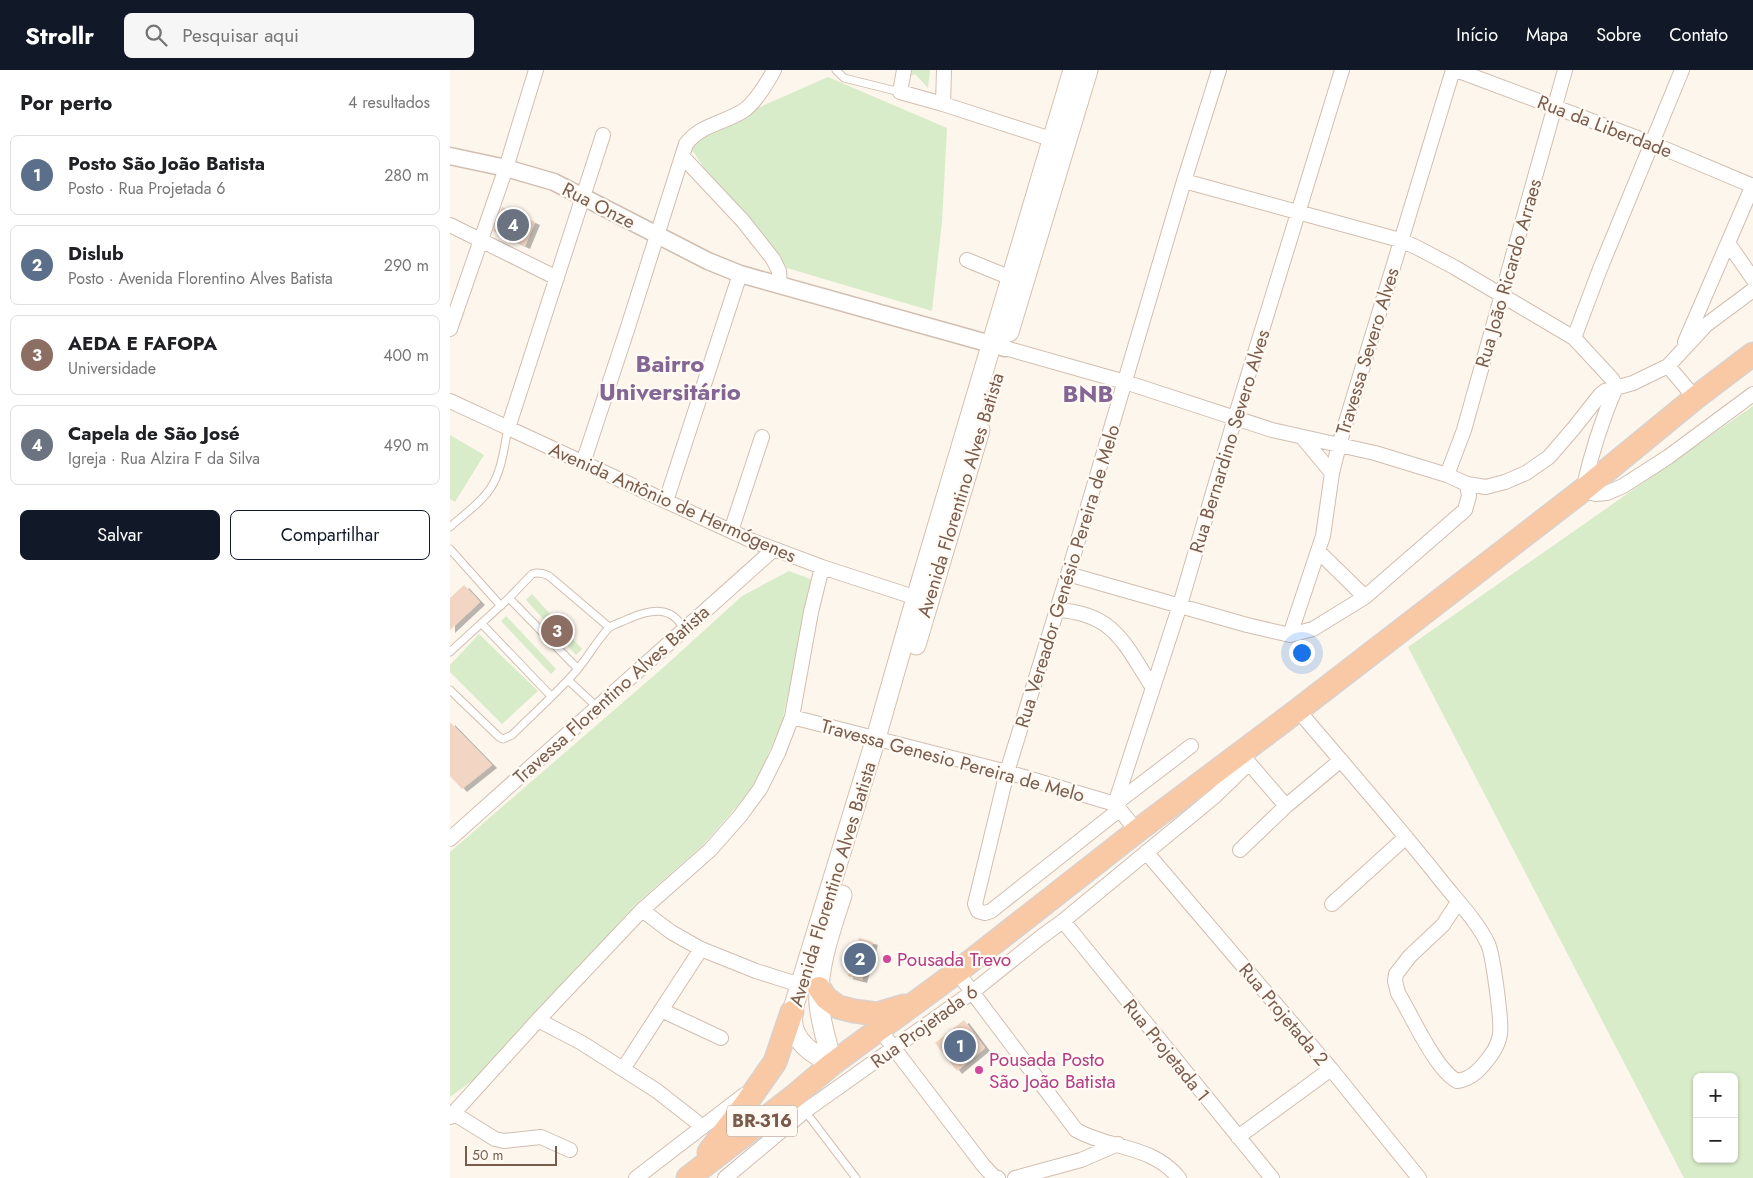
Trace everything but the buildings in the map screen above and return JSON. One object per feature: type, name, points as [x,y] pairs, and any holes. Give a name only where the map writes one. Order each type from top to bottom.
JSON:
[{"type":"highway","name":"BR-316","points":[[689,1177],[799,1104],[832,1064],[957,972],[1137,831],[1245,758],[1298,710],[1583,490],[1695,398],[1753,354]]},
{"type":"highway","points":[[810,987],[838,1007],[854,1012],[877,1014],[917,1002]]},
{"type":"highway","points":[[689,1177],[746,1105],[775,1062],[792,1012]]},
{"type":"main road","name":"Avenida Florentino Alves Batista","points":[[832,1064],[813,1053],[804,1044],[794,1030],[792,1012],[810,987],[820,944],[1059,141],[1073,70]]},
{"type":"main road","name":"Avenida Florentino Alves Batista","points":[[999,345],[1012,278],[1059,141],[1088,70]]},
{"type":"main road","name":"Avenida Florentino Alves Batista","points":[[810,987],[821,1015],[832,1064]]},
{"type":"street","points":[[450,329],[506,168],[536,70]]},
{"type":"street","points":[[583,463],[686,144],[697,132],[745,110],[774,70]]},
{"type":"street","points":[[904,70],[900,92],[1059,141]]},
{"type":"street","points":[[944,70],[944,104]]},
{"type":"street","name":"Rua Vereador Genésio Pereira de Melo","points":[[1117,807],[991,911],[985,913],[976,909],[975,904],[1007,772],[1064,610],[1068,574],[1184,180],[1219,70]]},
{"type":"street","name":"Rua Bernardino Severo Alves","points":[[1117,807],[1342,70]]},
{"type":"street","name":"Rua da Liberdade","points":[[1454,70],[1652,143],[1753,186]]},
{"type":"street","name":"Travessa Severo Alves","points":[[1290,634],[1323,536],[1332,473],[1339,445],[1400,240],[1454,70]]},
{"type":"street","name":"Rua João Ricardo Arraes","points":[[1448,475],[1464,430],[1566,70]]},
{"type":"street","points":[[1574,338],[1682,70]]},
{"type":"street","points":[[508,428],[603,135]]},
{"type":"street","name":"Rua Onze","points":[[450,156],[506,168],[554,182],[708,262],[740,274],[999,345]]},
{"type":"street","points":[[682,156],[743,221],[773,259],[779,271],[780,286]]},
{"type":"street","points":[[1184,180],[1400,240],[1454,267],[1574,338],[1612,380],[1616,387]]},
{"type":"street","points":[[1681,352],[1753,186]]},
{"type":"street","points":[[450,224],[557,278]]},
{"type":"street","points":[[1728,244],[1753,279]]},
{"type":"street","points":[[967,260],[1012,278]]},
{"type":"street","points":[[666,501],[740,274]]},
{"type":"street","points":[[999,345],[1126,382],[1272,430],[1375,453],[1448,475],[1467,484],[1486,487],[1505,482],[1526,473],[1549,457],[1596,398],[1605,391],[1633,383],[1668,366],[1706,325],[1753,290]]},
{"type":"street","points":[[1668,366],[1695,398]]},
{"type":"street","points":[[1616,387],[1602,418],[1583,490],[1596,494],[1607,493],[1623,486],[1668,457],[1753,394]]},
{"type":"street","name":"Avenida Antônio de Hermógenes","points":[[450,401],[773,550],[922,600]]},
{"type":"street","points":[[731,531],[762,437]]},
{"type":"street","points":[[1302,437],[1332,473]]},
{"type":"street","points":[[1068,574],[1247,625],[1290,634],[1313,629],[1365,597],[1465,510],[1469,496],[1467,484]]},
{"type":"street","name":"Travessa Florentino Alves Batista","points":[[450,839],[773,550]]},
{"type":"street","points":[[1318,551],[1365,597]]},
{"type":"street","points":[[570,1150],[541,1137],[504,1141],[495,1139],[451,1115],[642,910],[710,850],[740,816],[760,789],[778,753],[792,717],[811,612],[822,567]]},
{"type":"street","points":[[1064,610],[1092,616],[1112,628],[1153,688]]},
{"type":"street","points":[[1298,710],[1471,916],[1490,947],[1501,1019],[1500,1034],[1492,1054],[1470,1078],[1457,1081],[1449,1077],[1438,1062],[1398,993],[1395,981],[1396,974],[1410,956],[1443,925],[1458,902]]},
{"type":"street","name":"Travessa Genesio Pereira de Melo","points":[[792,717],[1007,772],[1117,807]]},
{"type":"street","points":[[1137,831],[1117,807],[1191,746]]},
{"type":"street","points":[[1245,758],[1286,806]]},
{"type":"street","name":"Rua Projetada 6","points":[[725,1178],[799,1104],[894,1048],[971,993],[1063,921],[1215,796],[1245,758]]},
{"type":"street","points":[[1240,850],[1286,806],[1341,760]]},
{"type":"street","points":[[1332,904],[1406,837]]},
{"type":"street","name":"Rua Projetada 2","points":[[1146,852],[1331,1069],[1419,1178]]},
{"type":"street","points":[[642,910],[671,932],[700,949],[756,971],[810,987]]},
{"type":"street","name":"Rua Projetada 1","points":[[1063,921],[1272,1178]]},
{"type":"street","points":[[623,1069],[700,949]]},
{"type":"street","points":[[957,972],[1076,1130],[1087,1136],[1118,1144],[1154,1157],[1169,1167],[1180,1178]]},
{"type":"street","points":[[661,1010],[721,1038]]},
{"type":"street","points":[[538,1020],[582,1043],[657,1090],[703,1127]]},
{"type":"street","points":[[880,1030],[977,1158],[993,1176],[998,1178]]},
{"type":"street","points":[[1238,1137],[1331,1069]]},
{"type":"street","points":[[636,1178],[762,1081]]},
{"type":"street","points":[[1015,1178],[1081,1160],[1118,1144]]},
{"type":"lane","points":[[836,70],[844,78],[900,92]]},
{"type":"lane","points":[[450,527],[483,498],[490,488],[498,473],[508,428]]},
{"type":"lane","points":[[450,549],[501,606]]},
{"type":"lane","points":[[450,652],[501,606],[532,574],[543,573],[549,576],[609,627]]},
{"type":"lane","points":[[509,598],[578,669]]},
{"type":"lane","points":[[450,690],[502,738],[512,735],[568,680],[609,627],[641,614],[661,611],[674,616],[684,630]]},
{"type":"lane","points":[[482,624],[551,696]]},
{"type":"lane","points":[[568,680],[597,707]]},
{"type":"lane","points":[[799,1104],[856,1178]]},
{"type":"green space","points":[[912,70],[930,70],[928,88],[915,74],[911,76]]},
{"type":"green space","points":[[828,77],[947,128],[942,222],[932,311],[770,263],[685,140]]},
{"type":"green space","points":[[1753,406],[1753,1178],[1684,1178],[1408,647]]},
{"type":"green space","points":[[450,435],[484,455],[455,502],[450,499]]},
{"type":"green space","points":[[789,571],[813,580],[782,722],[754,787],[703,845],[635,905],[487,1070],[450,1097],[450,852],[665,666],[742,596]]},
{"type":"green space","points":[[532,594],[582,649],[576,655],[526,600]]},
{"type":"green space","points":[[506,616],[556,669],[551,674],[501,621]]},
{"type":"green space","points":[[479,634],[538,691],[502,724],[450,672],[450,665]]},
{"type":"place","name":"Capela de São José","points":[[513,225]]},
{"type":"place","name":"AEDA E FAFOPA","points":[[557,631]]},
{"type":"place","name":"Dislub","points":[[860,959]]},
{"type":"place","name":"Pousada Trevo","points":[[887,959]]},
{"type":"place","name":"Posto São João Batista","points":[[960,1046]]},
{"type":"place","name":"Pousada Posto São João Batista","points":[[979,1070]]},
{"type":"district","name":"Bairro Universitário","points":[[670,378]]},
{"type":"district","name":"BNB","points":[[1088,394]]}]
